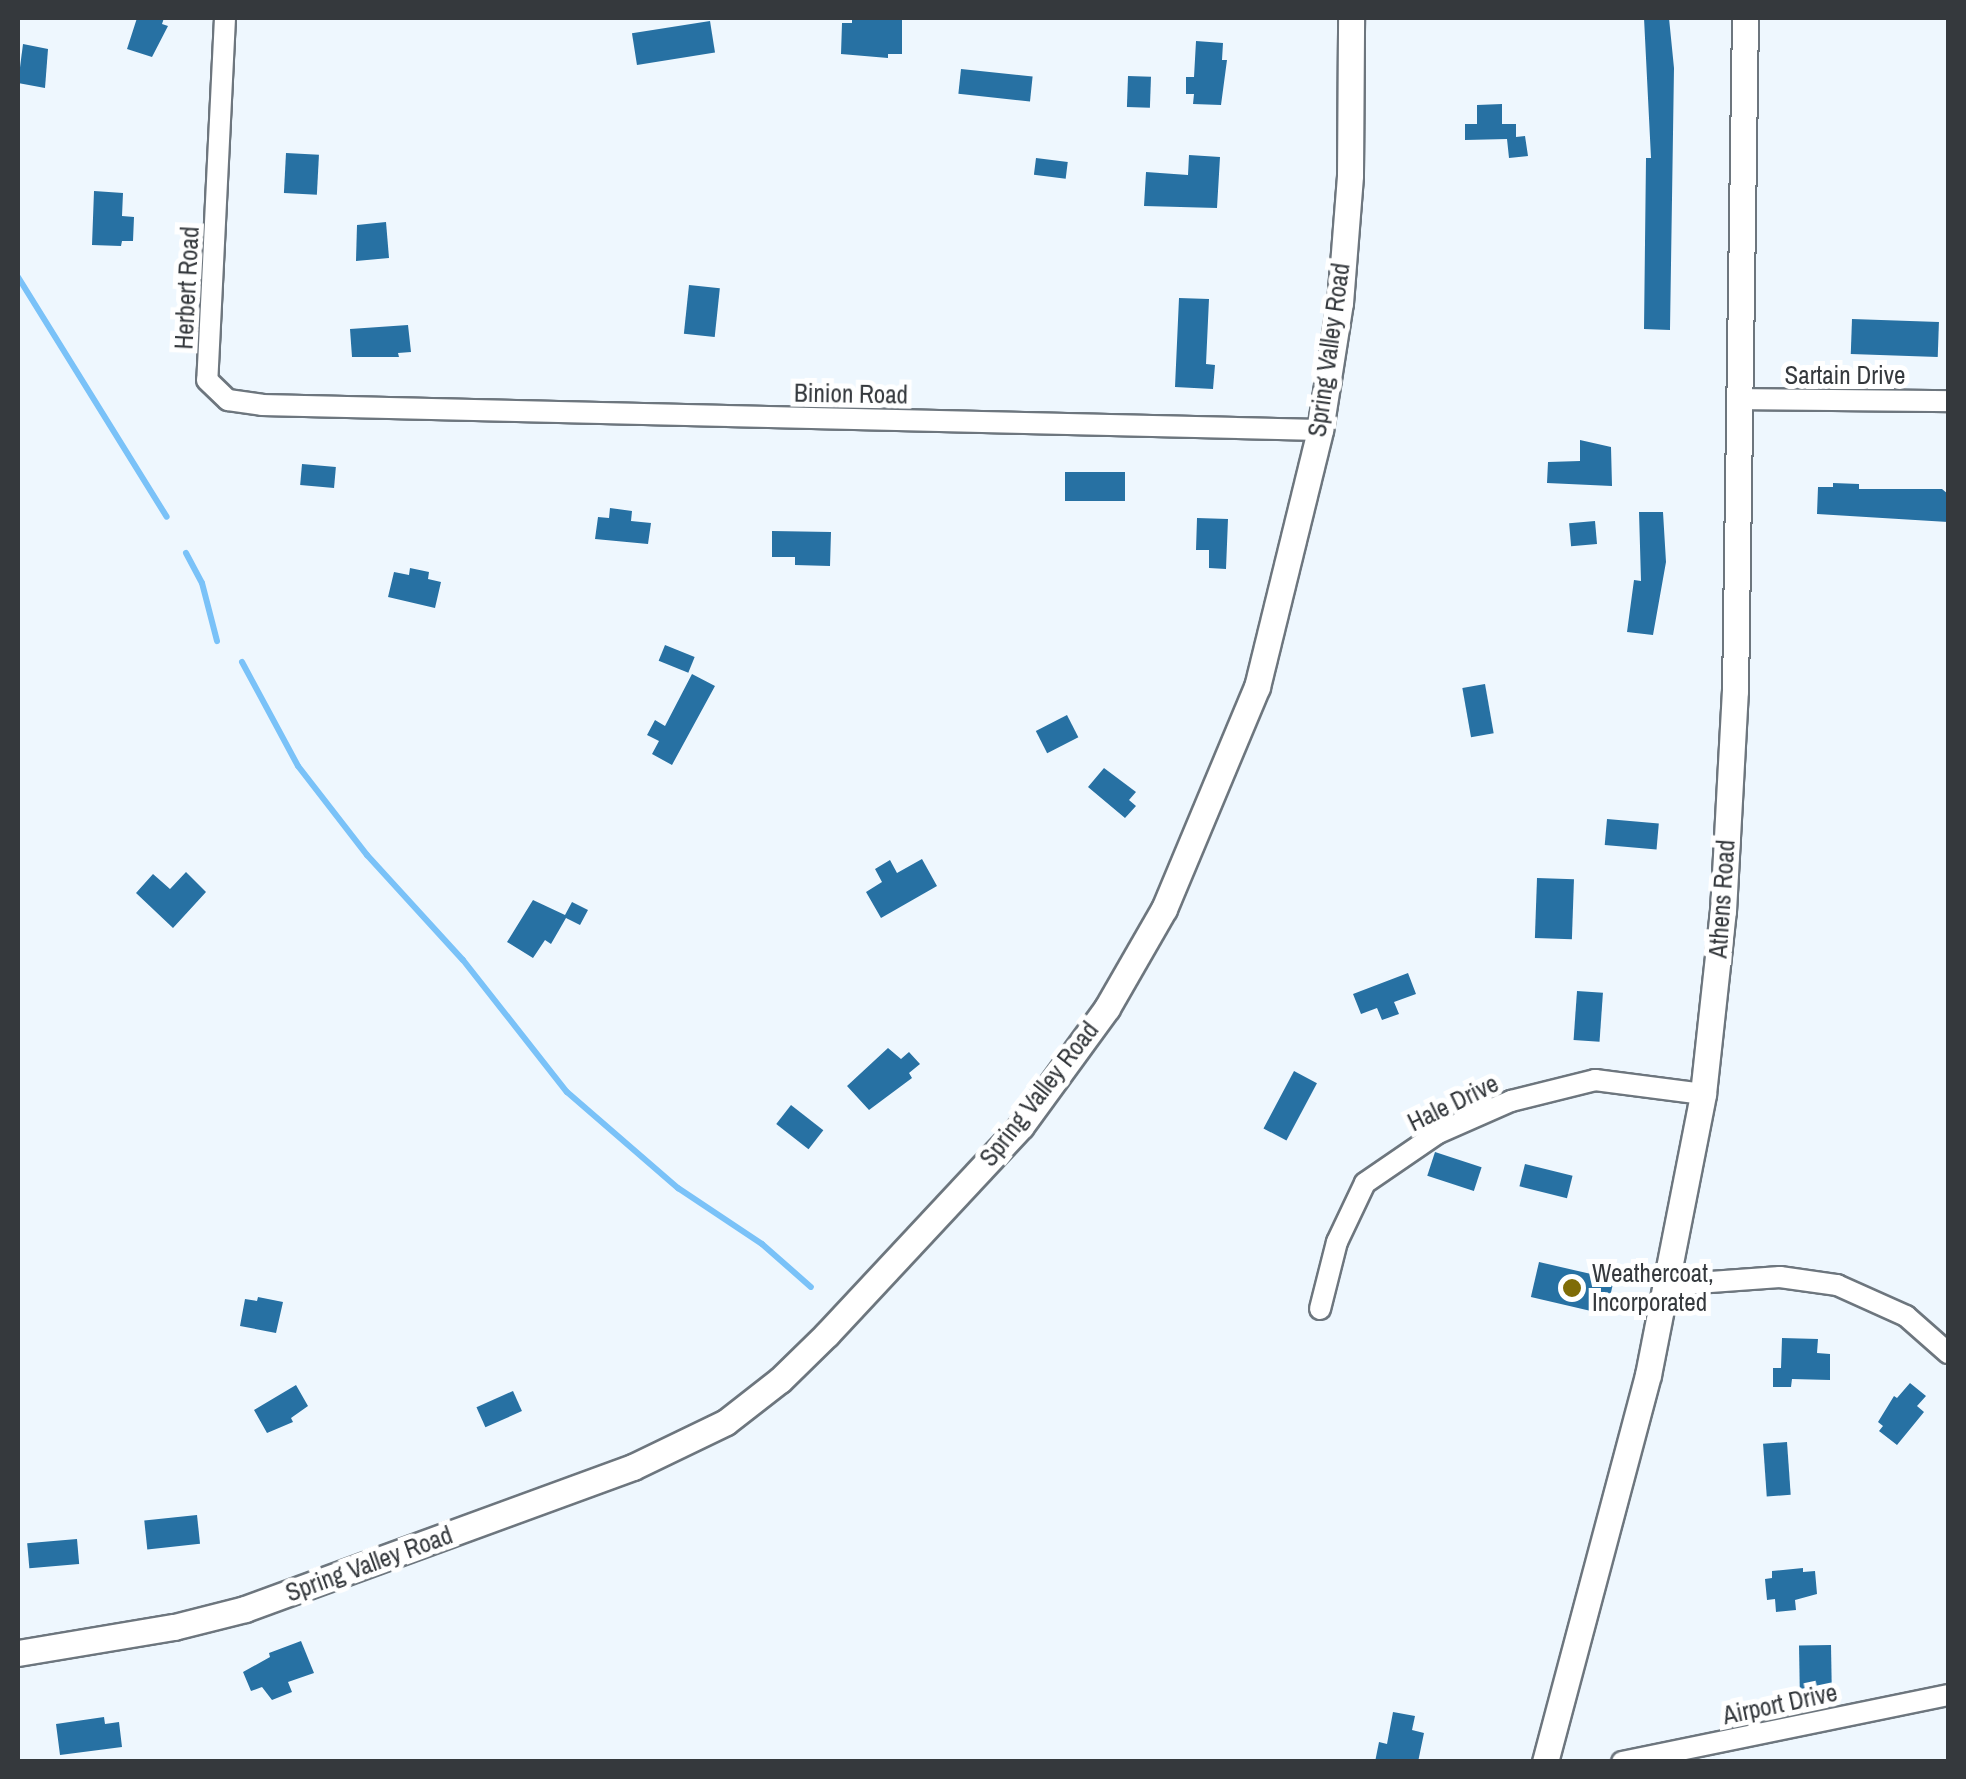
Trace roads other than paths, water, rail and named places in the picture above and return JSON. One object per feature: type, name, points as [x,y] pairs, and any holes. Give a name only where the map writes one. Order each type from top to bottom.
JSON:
[{"type":"street","name":"Herbert Road","points":[[225,18],[207,380],[228,400],[240,402],[380,408]]},
{"type":"street","name":"Spring Valley Road","points":[[18,1653],[174,1626],[262,1603],[632,1467],[726,1422],[780,1380],[1021,1126],[1107,1008],[1164,909],[1257,687],[1320,430],[1340,302],[1350,175],[1350,18]]},
{"type":"street","name":"Athens Road","points":[[1545,1762],[1669,1284],[1704,1094],[1724,893],[1735,691],[1745,18]]},
{"type":"street","name":"Sartain Drive","points":[[1741,400],[1948,401]]},
{"type":"street","name":"Binion Road","points":[[380,408],[1320,430]]},
{"type":"street","name":"Hale Drive","points":[[1320,1309],[1337,1242],[1365,1183],[1438,1133],[1511,1101],[1595,1080],[1704,1094]]},
{"type":"street","points":[[1669,1284],[1780,1277],[1837,1285],[1906,1316],[1948,1353]]},
{"type":"street","name":"Airport Drive","points":[[1622,1762],[1948,1695]]},
{"type":"waterway","points":[[18,277],[167,517]]},
{"type":"waterway","points":[[186,553],[202,583],[217,641]]},
{"type":"waterway","points":[[242,662],[298,766],[367,855],[463,960],[567,1092],[678,1188],[762,1244],[811,1287]]},
{"type":"place","name":"Weathercoat, Incorporated","points":[[1572,1288]]}]
